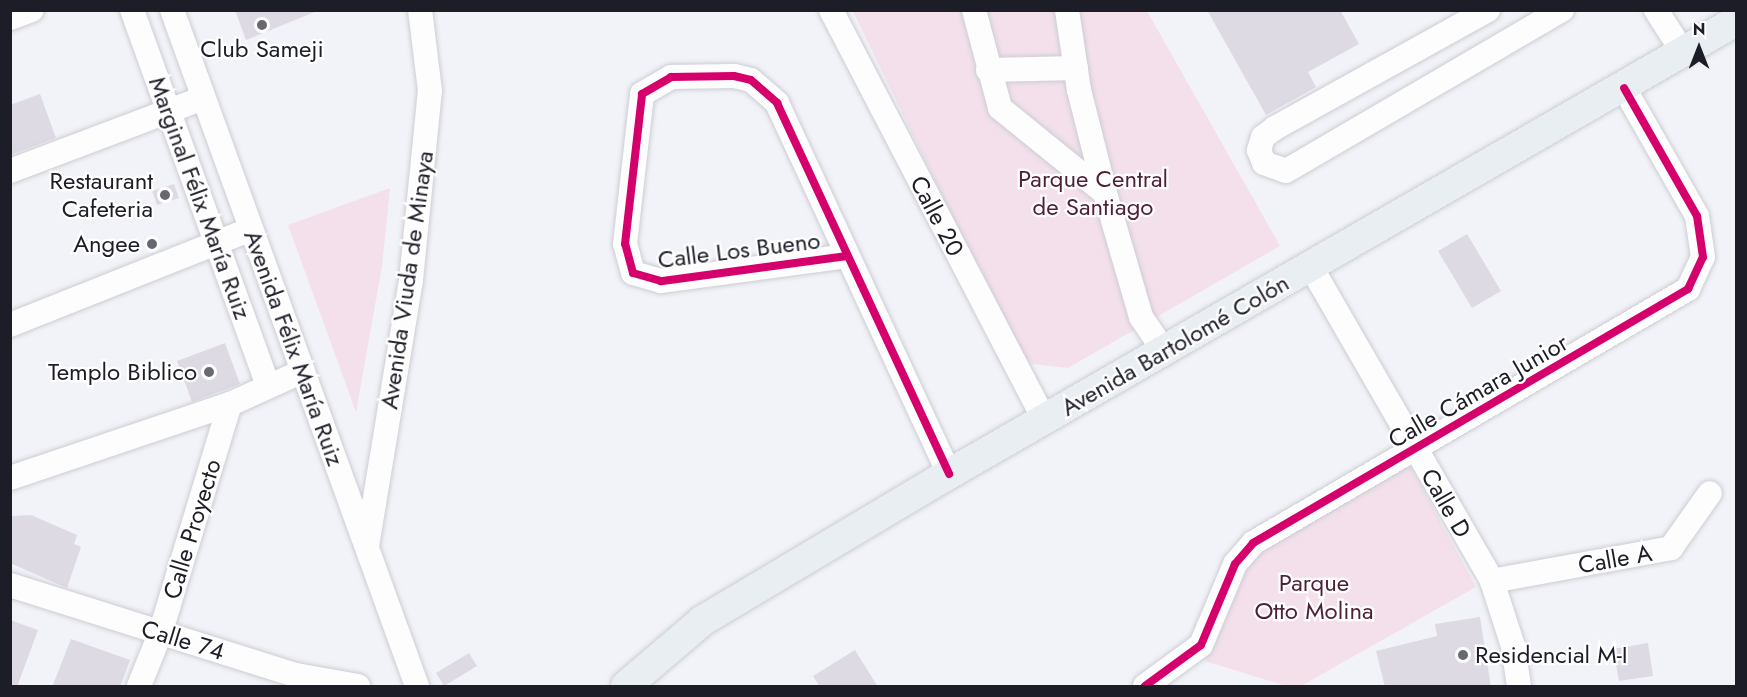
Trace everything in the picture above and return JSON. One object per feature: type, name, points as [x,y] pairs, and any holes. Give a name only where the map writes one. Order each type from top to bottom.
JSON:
[{"type":"main road","name":"Avenida Bartolomé Colón","points":[[626,687],[702,621],[949,474],[1737,21]]},
{"type":"street","points":[[10,18],[32,10]]},
{"type":"street","name":"Marginal Félix María Ruiz","points":[[132,10],[268,384]]},
{"type":"street","name":"Avenida Félix María Ruiz","points":[[172,10],[417,687]]},
{"type":"street","name":"Calle 20","points":[[831,10],[1044,420]]},
{"type":"street","points":[[974,10],[988,70],[1006,116],[1106,193]]},
{"type":"street","points":[[1067,10],[1076,68],[1106,193],[1141,317],[1164,351]]},
{"type":"street","points":[[1476,13],[1275,128],[1263,137],[1259,150],[1264,163],[1286,171],[1562,10]]},
{"type":"street","points":[[1656,10],[1683,52]]},
{"type":"street","name":"Avenida Viuda de Minaya","points":[[367,549],[414,256],[430,91],[421,11]]},
{"type":"street","points":[[988,70],[1076,68]]},
{"type":"street","name":"Calle Los Bueno","points":[[848,256],[661,281],[633,273],[625,244],[642,94],[671,77],[734,76],[764,88],[786,121],[949,474]]},
{"type":"street","name":"Calle Cámara Junior","points":[[1145,687],[1201,645],[1242,552],[1414,449],[1668,304],[1700,272],[1702,241],[1697,216],[1624,88]]},
{"type":"street","points":[[10,171],[203,98]]},
{"type":"street","points":[[10,325],[216,245],[251,229]]},
{"type":"street","name":"Calle D","points":[[1311,267],[1492,581],[1513,646],[1519,687]]},
{"type":"street","points":[[10,478],[230,404],[268,384],[303,371]]},
{"type":"street","name":"Calle Proyecto","points":[[139,687],[160,634],[230,404]]},
{"type":"street","name":"Calle A","points":[[1492,581],[1671,548],[1710,494]]},
{"type":"street","name":"Calle 74","points":[[10,585],[296,675],[358,687]]},
{"type":"green space","name":"Parque Central de Santiago","points":[[853,11],[1147,11],[1280,246],[1068,368],[1032,364],[1019,355]]},
{"type":"green space","points":[[390,188],[382,266],[356,412],[288,225]]},
{"type":"green space","name":"Parque Otto Molina","points":[[1408,462],[1476,587],[1301,686],[1286,686],[1205,661],[1246,558]]},
{"type":"building","name":"Club Sameji","points":[[235,10],[317,10],[317,11],[246,40]]},
{"type":"building","points":[[1207,10],[1340,10],[1359,44],[1308,72],[1316,87],[1266,115]]},
{"type":"building","points":[[40,94],[56,138],[10,155],[10,105]]},
{"type":"building","name":"Restaurant Cafeteria","points":[[174,184],[179,198],[157,205],[152,191]]},
{"type":"building","points":[[1467,234],[1501,291],[1472,308],[1438,251]]},
{"type":"building","name":"Templo Biblico","points":[[225,343],[240,384],[192,402],[177,361]]},
{"type":"building","points":[[31,515],[77,535],[74,544],[81,547],[67,588],[10,563],[10,516]]},
{"type":"building","points":[[1480,617],[1491,687],[1385,687],[1376,651],[1437,636],[1435,624]]},
{"type":"building","points":[[10,620],[38,630],[17,687],[10,687]]},
{"type":"building","points":[[71,639],[130,660],[120,687],[52,687]]},
{"type":"building","points":[[1648,643],[1653,676],[1619,681],[1613,649]]},
{"type":"building","points":[[855,650],[878,687],[820,687],[813,676]]},
{"type":"building","points":[[469,653],[477,666],[444,686],[436,673]]},
{"type":"cycle path","points":[[847,256],[661,281],[633,273],[625,244],[642,94],[671,77],[734,76],[751,80],[777,103],[949,474]]},
{"type":"cycle path","points":[[1145,686],[1201,645],[1235,564],[1253,543],[1688,289],[1703,257],[1697,216],[1624,88]]},
{"type":"place","name":"Club Sameji","points":[[262,25]]},
{"type":"place","name":"Restaurant Cafeteria","points":[[165,195]]},
{"type":"place","name":"Angee","points":[[152,244]]},
{"type":"place","name":"Templo Biblico","points":[[209,372]]},
{"type":"place","name":"Residencial M-I","points":[[1463,655]]}]
